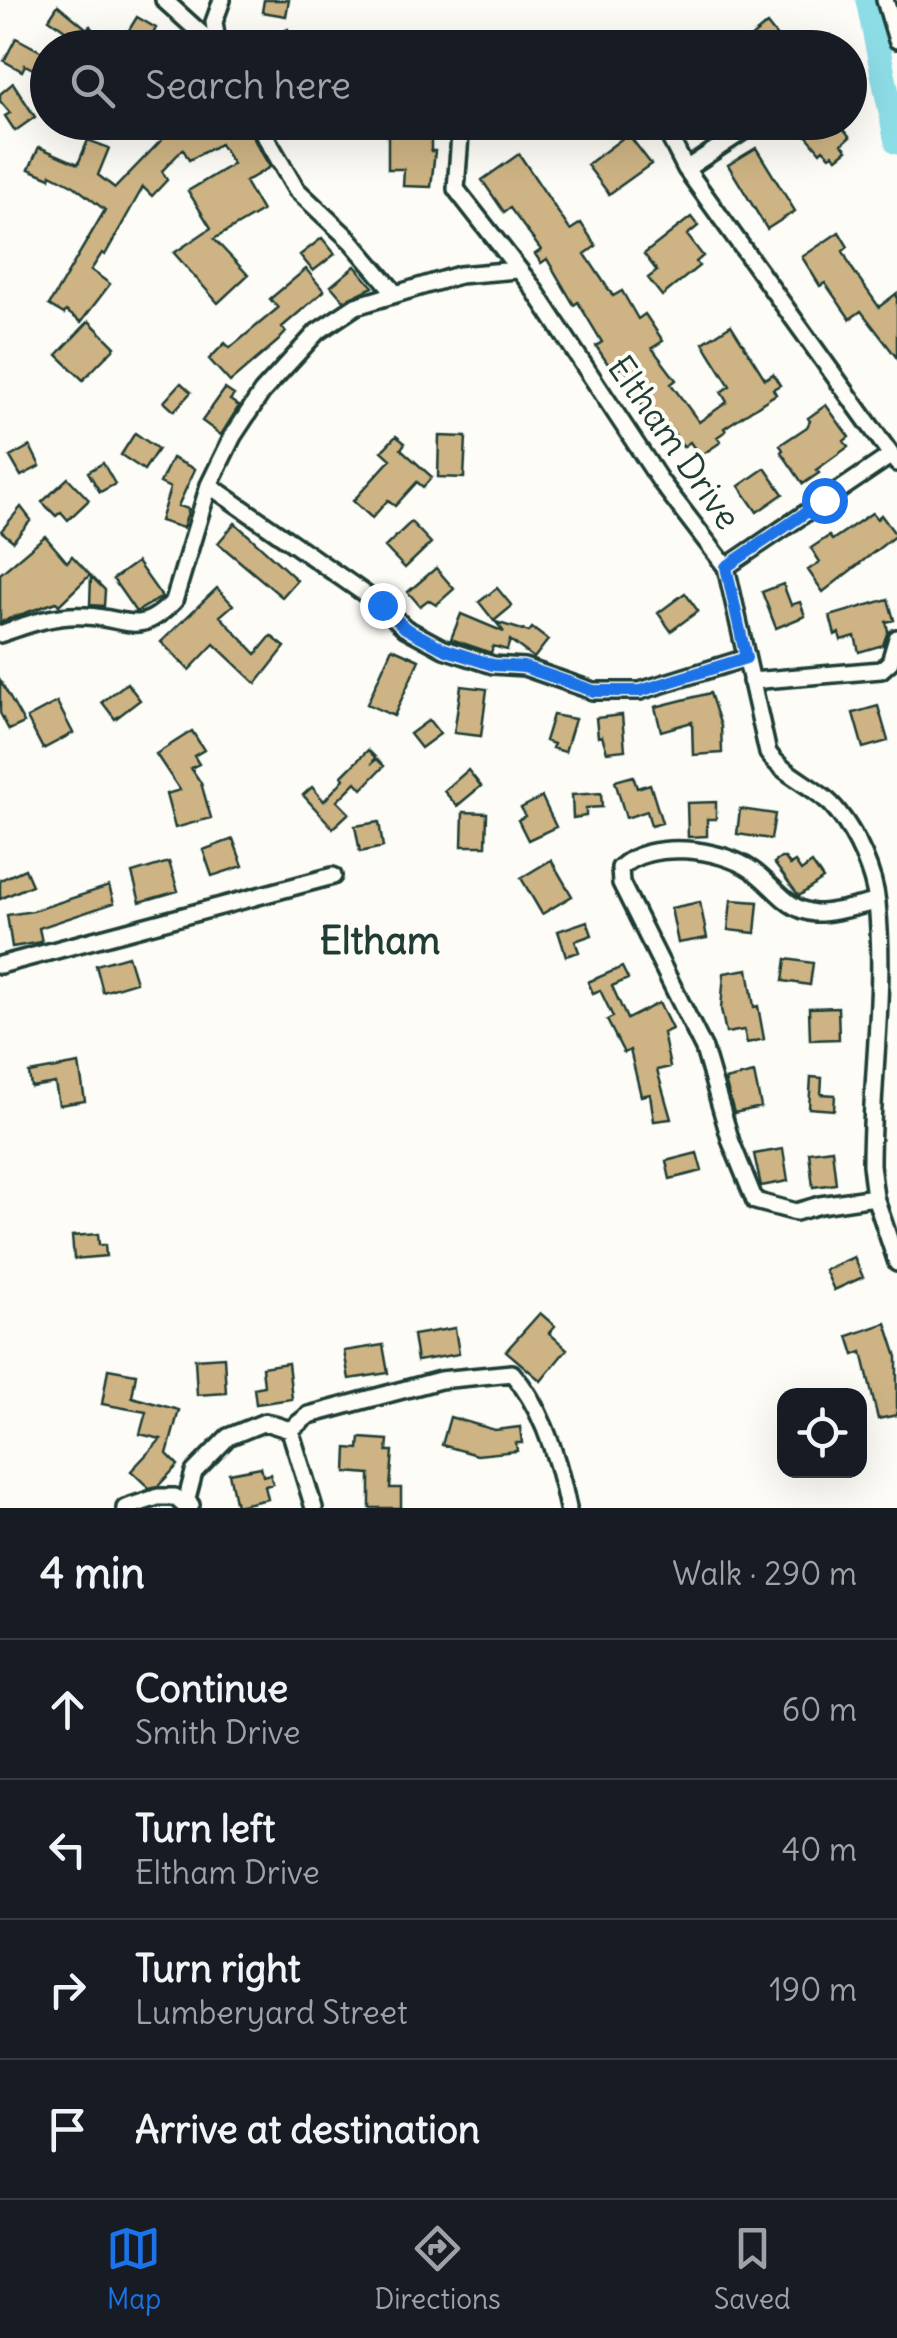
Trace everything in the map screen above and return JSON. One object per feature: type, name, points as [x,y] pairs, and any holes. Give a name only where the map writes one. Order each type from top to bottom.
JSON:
[{"type":"street","points":[[164,0],[197,30]]},
{"type":"street","points":[[215,30],[222,0]]},
{"type":"street","points":[[885,0],[897,40]]},
{"type":"street","points":[[267,140],[296,189],[351,241],[396,294]]},
{"type":"street","name":"Eltham Drive","points":[[460,140],[456,189],[588,368],[660,482],[726,567],[768,754],[775,763],[816,789],[839,812],[861,852],[877,902],[879,964],[870,1165],[875,1197],[897,1263]]},
{"type":"street","points":[[671,140],[686,169],[893,459],[726,567]]},
{"type":"street","points":[[686,169],[730,140]]},
{"type":"street","points":[[0,634],[41,619],[86,616],[134,626],[164,611],[174,601],[209,485],[232,436],[262,392],[300,349],[329,322],[356,306],[459,274],[516,270]]},
{"type":"street","points":[[209,485],[382,605],[405,628],[444,649],[493,665],[524,667],[594,691],[640,691],[746,658]]},
{"type":"street","points":[[751,681],[881,670],[890,662],[897,638]]},
{"type":"street","points":[[875,1197],[796,1212],[755,1201],[731,1142],[704,1049],[621,883],[620,868],[628,860],[672,849],[714,852],[752,870],[789,905],[816,913],[877,902]]},
{"type":"street","points":[[0,964],[332,876]]},
{"type":"street","points":[[290,1430],[309,1416],[440,1380],[512,1374],[528,1390],[555,1460],[568,1508]]},
{"type":"street","points":[[126,1508],[158,1497],[175,1497],[189,1507],[194,1472],[228,1437],[265,1422],[290,1430]]},
{"type":"street","points":[[290,1430],[314,1508]]},
{"type":"building","points":[[264,0],[289,0],[286,16],[262,12]]},
{"type":"building","points":[[58,5],[93,30],[65,30],[49,19]]},
{"type":"building","points":[[137,17],[156,28],[155,30],[129,30]]},
{"type":"building","points":[[16,38],[30,46],[30,68],[25,65],[22,71],[4,61]]},
{"type":"building","points":[[13,83],[30,109],[30,120],[15,131],[5,116],[10,113],[0,101],[0,94]]},
{"type":"building","points":[[88,140],[109,148],[98,175],[115,188],[161,140],[254,140],[270,167],[245,182],[262,211],[214,239],[248,275],[218,303],[174,253],[211,228],[188,191],[233,164],[220,144],[189,160],[183,149],[162,171],[167,180],[152,196],[143,187],[105,255],[102,253],[91,270],[110,284],[81,322],[49,305],[105,210],[74,186],[51,174],[50,178],[29,169],[39,147],[78,164]]},
{"type":"building","points":[[388,140],[431,140],[431,151],[435,151],[431,187],[403,186],[404,169],[388,169]]},
{"type":"building","points":[[620,140],[633,140],[651,164],[609,194],[587,165]]},
{"type":"building","points":[[810,140],[847,140],[842,144],[847,150],[837,158],[823,149],[820,152]]},
{"type":"building","points":[[756,148],[795,211],[767,229],[728,165]]},
{"type":"building","points":[[519,154],[570,230],[581,223],[596,246],[585,254],[613,296],[622,291],[638,319],[645,314],[663,341],[652,348],[676,380],[671,384],[699,422],[727,402],[721,392],[730,386],[703,343],[731,325],[765,379],[773,374],[780,385],[773,389],[776,394],[724,428],[726,431],[717,437],[721,442],[700,456],[690,442],[683,447],[672,430],[666,435],[629,389],[634,382],[623,367],[614,373],[596,346],[602,342],[578,302],[574,305],[547,259],[541,263],[535,254],[541,250],[510,208],[504,212],[482,180]]},
{"type":"building","points":[[691,217],[698,226],[687,235],[703,256],[696,262],[699,266],[662,296],[648,278],[657,271],[644,254]]},
{"type":"building","points":[[839,232],[848,247],[843,251],[851,267],[879,307],[897,293],[897,358],[861,311],[850,319],[825,283],[820,286],[802,257]]},
{"type":"building","points":[[322,238],[335,254],[313,271],[300,255]]},
{"type":"building","points":[[355,266],[373,287],[344,301],[331,286]]},
{"type":"building","points":[[306,269],[324,291],[282,327],[286,332],[278,341],[230,382],[209,359],[225,343],[230,348],[278,308],[270,299]]},
{"type":"building","points":[[89,321],[115,347],[83,380],[57,355]]},
{"type":"building","points":[[181,383],[191,392],[174,411],[164,402]]},
{"type":"building","points":[[225,389],[234,395],[230,400],[239,406],[221,435],[202,421]]},
{"type":"building","points":[[826,405],[849,437],[844,441],[848,447],[803,484],[780,445],[807,427],[808,418]]},
{"type":"building","points":[[135,433],[158,449],[144,470],[121,455]]},
{"type":"building","points":[[396,436],[405,443],[401,449],[432,477],[423,487],[417,482],[395,506],[388,500],[372,518],[353,501],[391,459],[382,451]]},
{"type":"building","points":[[439,436],[466,437],[464,478],[438,477]]},
{"type":"building","points":[[30,446],[40,466],[21,476],[10,457]]},
{"type":"building","points":[[172,458],[195,469],[178,506],[189,509],[183,528],[160,521],[170,488],[160,483]]},
{"type":"building","points":[[103,463],[115,484],[100,492],[88,472]]},
{"type":"building","points":[[765,468],[783,494],[757,512],[739,486]]},
{"type":"building","points":[[68,478],[89,500],[68,520],[61,512],[56,516],[42,502]]},
{"type":"building","points":[[21,507],[31,520],[13,541],[1,531]]},
{"type":"building","points":[[872,513],[877,519],[881,515],[896,535],[823,592],[808,570],[820,562],[811,548],[829,536],[832,540]]},
{"type":"building","points":[[411,522],[431,543],[405,568],[385,547]]},
{"type":"building","points":[[235,523],[297,580],[282,597],[218,543]]},
{"type":"building","points":[[45,536],[67,562],[72,556],[90,575],[59,605],[56,602],[0,622],[0,574]]},
{"type":"building","points":[[137,562],[162,597],[136,612],[113,579]]},
{"type":"building","points":[[436,568],[454,589],[436,605],[428,600],[420,606],[408,592]]},
{"type":"building","points":[[91,576],[105,590],[104,606],[90,605]]},
{"type":"building","points":[[783,584],[791,605],[800,602],[805,616],[776,628],[762,592]]},
{"type":"building","points":[[217,588],[233,605],[220,616],[256,654],[271,636],[285,647],[256,684],[214,644],[189,670],[161,642]]},
{"type":"building","points":[[497,588],[512,606],[494,621],[479,602]]},
{"type":"building","points":[[685,593],[698,611],[671,631],[658,613]]},
{"type":"building","points":[[888,599],[894,620],[886,622],[888,631],[883,645],[859,652],[855,636],[841,640],[839,633],[835,635],[830,616]]},
{"type":"building","points":[[461,614],[504,632],[496,622],[529,632],[532,628],[548,640],[534,658],[510,640],[507,650],[493,646],[491,653],[451,639]]},
{"type":"building","points":[[392,648],[419,660],[394,716],[367,704]]},
{"type":"building","points":[[0,680],[24,723],[9,730],[0,713]]},
{"type":"building","points":[[127,683],[140,700],[115,719],[102,702]]},
{"type":"building","points":[[461,686],[487,689],[481,736],[454,733]]},
{"type":"building","points":[[710,693],[721,726],[722,753],[693,755],[692,722],[661,731],[655,707]]},
{"type":"building","points":[[57,702],[73,733],[43,749],[27,718]]},
{"type":"building","points":[[878,706],[888,741],[863,748],[853,713]]},
{"type":"building","points":[[553,715],[575,719],[565,752],[545,741]]},
{"type":"building","points":[[622,715],[625,750],[607,752],[602,736],[598,737],[596,718]]},
{"type":"building","points":[[429,720],[440,734],[421,748],[410,734]]},
{"type":"building","points":[[192,731],[204,750],[194,756],[199,764],[191,768],[201,783],[211,818],[175,828],[166,794],[180,790],[156,754]]},
{"type":"building","points":[[368,750],[375,757],[373,762],[377,759],[384,766],[362,789],[356,782],[337,801],[349,813],[333,828],[303,795],[312,787],[324,801]]},
{"type":"building","points":[[468,770],[481,786],[457,806],[444,791]]},
{"type":"building","points":[[633,776],[637,788],[650,784],[662,823],[651,826],[647,811],[626,818],[615,781]]},
{"type":"building","points":[[601,793],[602,807],[586,808],[586,816],[573,818],[572,795]]},
{"type":"building","points":[[542,797],[556,827],[528,840],[518,820],[525,816],[521,808]]},
{"type":"building","points":[[716,802],[716,819],[707,819],[707,836],[688,837],[687,803]]},
{"type":"building","points":[[740,809],[775,814],[771,839],[737,834]]},
{"type":"building","points":[[463,812],[487,813],[486,846],[462,846]]},
{"type":"building","points":[[379,822],[383,847],[360,852],[355,826]]},
{"type":"building","points":[[233,839],[243,866],[212,876],[203,850]]},
{"type":"building","points":[[781,858],[790,865],[795,862],[801,871],[812,863],[823,879],[799,896],[774,863]]},
{"type":"building","points":[[551,860],[572,896],[542,914],[521,878]]},
{"type":"building","points":[[169,862],[178,891],[140,902],[132,873]]},
{"type":"building","points":[[25,869],[32,885],[0,899],[0,880]]},
{"type":"building","points":[[109,886],[114,903],[39,928],[42,942],[12,947],[7,915],[33,911]]},
{"type":"building","points":[[731,900],[758,902],[755,933],[728,930]]},
{"type":"building","points":[[700,902],[707,938],[678,943],[671,908]]},
{"type":"building","points":[[587,921],[592,935],[575,941],[579,952],[566,956],[558,931]]},
{"type":"building","points":[[128,956],[136,982],[103,992],[96,965]]},
{"type":"building","points":[[786,959],[813,963],[810,985],[783,981]]},
{"type":"building","points":[[622,967],[628,979],[612,986],[627,1019],[659,1003],[672,1029],[663,1033],[670,1067],[657,1070],[671,1119],[654,1121],[650,1094],[641,1096],[630,1050],[624,1053],[607,1020],[613,1017],[600,990],[593,993],[588,982]]},
{"type":"building","points":[[748,969],[764,1039],[747,1043],[744,1030],[726,1033],[721,1009],[724,973]]},
{"type":"building","points":[[838,1007],[839,1039],[810,1040],[809,1008]]},
{"type":"building","points":[[79,1064],[85,1101],[59,1105],[55,1083],[31,1087],[29,1073]]},
{"type":"building","points":[[754,1073],[761,1107],[734,1113],[725,1080]]},
{"type":"building","points":[[811,1077],[822,1078],[821,1094],[835,1095],[834,1110],[809,1108]]},
{"type":"building","points":[[783,1149],[788,1181],[761,1186],[754,1154]]},
{"type":"building","points":[[832,1149],[836,1184],[813,1187],[809,1152]]},
{"type":"building","points":[[697,1153],[702,1171],[670,1179],[666,1161]]},
{"type":"building","points":[[98,1234],[106,1256],[74,1259],[72,1236]]},
{"type":"building","points":[[854,1257],[863,1277],[834,1290],[825,1270]]},
{"type":"building","points":[[540,1313],[555,1326],[549,1333],[567,1349],[541,1381],[506,1351]]},
{"type":"building","points":[[886,1323],[897,1357],[897,1415],[878,1419],[862,1352],[854,1355],[848,1336]]},
{"type":"building","points":[[455,1328],[459,1354],[417,1361],[413,1335]]},
{"type":"building","points":[[383,1345],[388,1373],[349,1379],[344,1351]]},
{"type":"building","points":[[224,1357],[226,1393],[197,1395],[195,1359]]},
{"type":"building","points":[[288,1363],[292,1399],[256,1404],[254,1388],[264,1386],[262,1367]]},
{"type":"building","points":[[108,1369],[136,1374],[132,1397],[179,1410],[167,1454],[178,1465],[158,1486],[149,1488],[131,1471],[161,1439],[140,1434],[146,1412],[102,1404]]},
{"type":"building","points":[[450,1417],[495,1430],[520,1427],[522,1443],[516,1443],[517,1451],[477,1455],[442,1445]]},
{"type":"building","points":[[360,1438],[388,1440],[387,1451],[393,1451],[390,1488],[401,1488],[401,1508],[370,1508],[370,1474],[346,1472],[347,1448],[359,1449]]},
{"type":"building","points":[[261,1467],[263,1476],[270,1474],[273,1484],[265,1486],[268,1499],[236,1506],[229,1473]]},
{"type":"waterway","points":[[868,0],[897,142]]},
{"type":"district","name":"Eltham","points":[[380,940]]},
{"type":"route","points":[[382,605],[405,628],[444,649],[493,665],[524,667],[594,691],[640,691],[746,658],[726,567],[824,500]]}]
